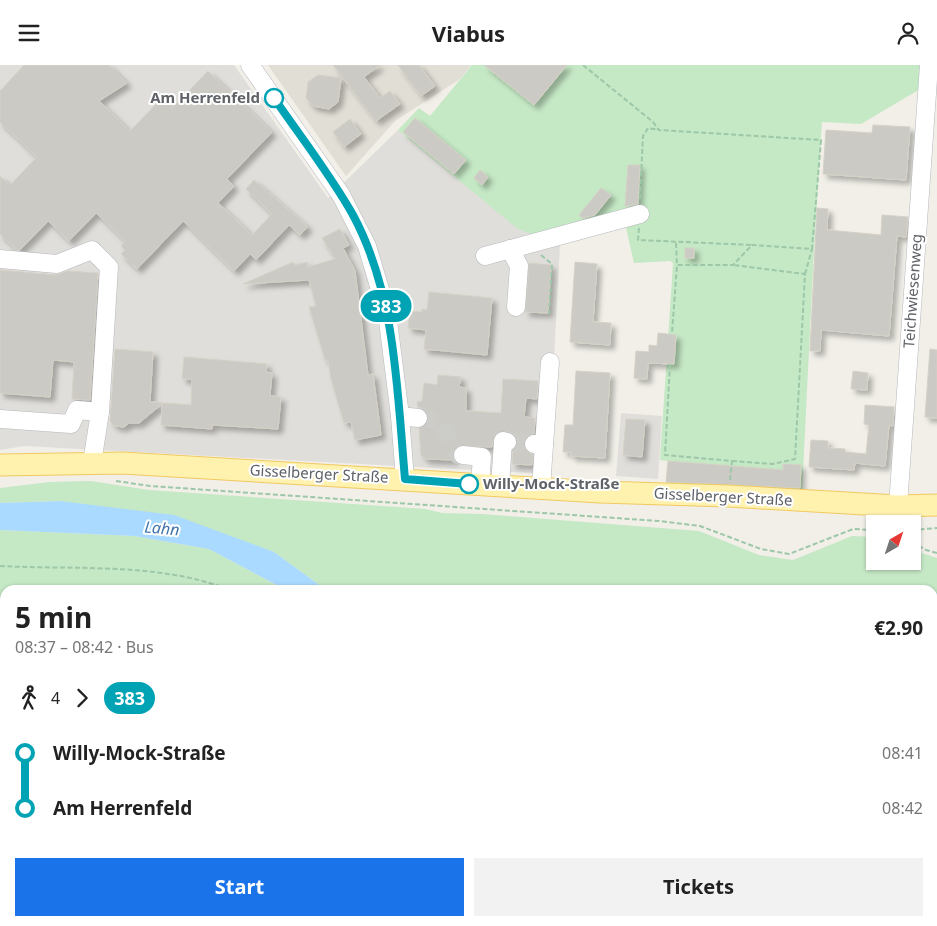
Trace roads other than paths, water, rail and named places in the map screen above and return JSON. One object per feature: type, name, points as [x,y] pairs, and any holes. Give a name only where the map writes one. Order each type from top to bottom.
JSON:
[{"type":"main road","name":"Gisselberger Straße","points":[[0,465],[92,463],[898,506],[937,505]]},
{"type":"street","points":[[250,65],[341,195],[367,246],[388,313],[400,415],[405,479]]},
{"type":"street","name":"Teichwiesenweg","points":[[898,506],[929,70]]},
{"type":"street","points":[[485,256],[640,214]]},
{"type":"street","points":[[510,249],[519,266],[516,307]]},
{"type":"street","points":[[0,259],[57,264],[92,250],[109,267],[100,412],[92,463]]},
{"type":"street","points":[[541,488],[539,444],[550,362]]},
{"type":"street","points":[[0,419],[71,424],[77,410],[100,412]]},
{"type":"street","points":[[400,415],[418,418]]},
{"type":"street","points":[[490,485],[503,441],[507,441]]},
{"type":"street","points":[[463,455],[482,457],[490,485]]},
{"type":"water","name":"Lahn","points":[[60,501],[174,515],[274,552],[319,585],[277,585],[209,549],[134,536],[0,530],[0,503]]},
{"type":"tunnel","points":[[418,418],[439,420],[458,455],[463,455]]},
{"type":"tunnel","points":[[507,442],[534,444]]},
{"type":"place","name":"Am Herrenfeld","points":[[274,98]]},
{"type":"place","name":"Willy-Mock-Straße","points":[[469,484]]}]
